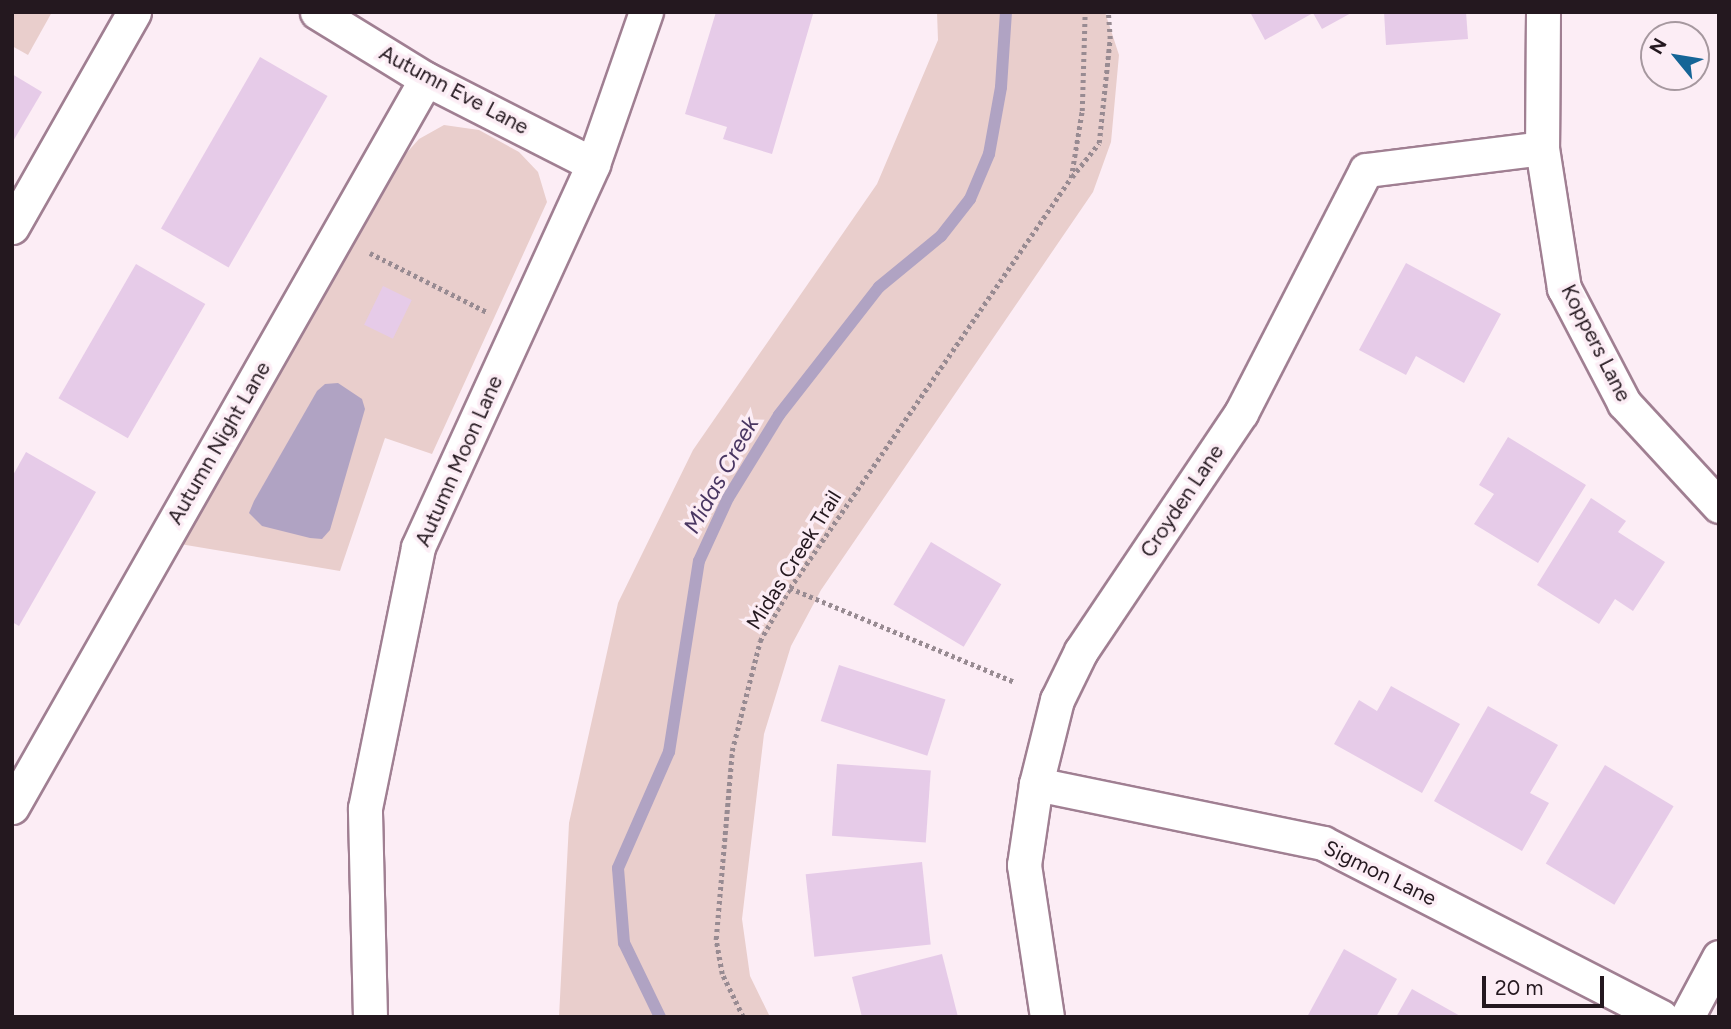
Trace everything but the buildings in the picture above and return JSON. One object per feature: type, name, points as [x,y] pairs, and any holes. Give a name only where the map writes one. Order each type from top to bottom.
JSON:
[{"type":"street","points":[[12,227],[134,12]]},
{"type":"street","name":"Autumn Eve Lane","points":[[317,12],[426,79],[593,164]]},
{"type":"street","name":"Autumn Moon Lane","points":[[370,1017],[365,808],[418,547],[593,164],[646,12]]},
{"type":"street","name":"Koppers Lane","points":[[1543,12],[1542,148],[1564,288],[1623,403],[1719,506]]},
{"type":"street","name":"Autumn Night Lane","points":[[12,807],[426,79]]},
{"type":"street","name":"Croyden Lane","points":[[1047,1017],[1024,865],[1036,784],[1056,700],[1082,651],[1241,414],[1366,170],[1542,148]]},
{"type":"street","name":"Sigmon Lane","points":[[1036,784],[1323,843],[1661,1017]]},
{"type":"street","points":[[1687,1017],[1719,957]]},
{"type":"path","name":"Midas Creek Trail","points":[[1071,178],[1082,111],[1085,12]]},
{"type":"path","name":"Midas Creek Trail","points":[[743,1017],[723,974],[716,939],[732,751],[742,699],[760,641],[790,588],[1071,178],[1099,143],[1110,39],[1108,12]]},
{"type":"path","points":[[359,247],[492,314]]},
{"type":"path","points":[[790,588],[1015,682]]},
{"type":"shaded area","points":[[12,12],[52,12],[28,55],[12,46]]},
{"type":"shaded area","points":[[937,12],[1105,12],[1119,55],[1111,142],[1093,192],[821,590],[791,646],[764,734],[742,919],[750,976],[770,1017],[559,1017],[569,823],[618,603],[693,450],[877,184],[938,40]]},
{"type":"shaded area","points":[[444,125],[479,130],[519,152],[538,172],[547,202],[432,454],[385,438],[340,571],[180,544],[402,158],[419,139]]},
{"type":"shaded area","points":[[338,383],[362,399],[365,409],[330,530],[322,539],[262,526],[249,513],[254,501],[317,391],[325,384]]},
{"type":"waterway","name":"Midas Creek","points":[[660,1017],[624,943],[618,868],[669,752],[699,561],[728,498],[779,415],[879,287],[941,236],[970,199],[989,154],[1001,87],[1006,12]]}]
